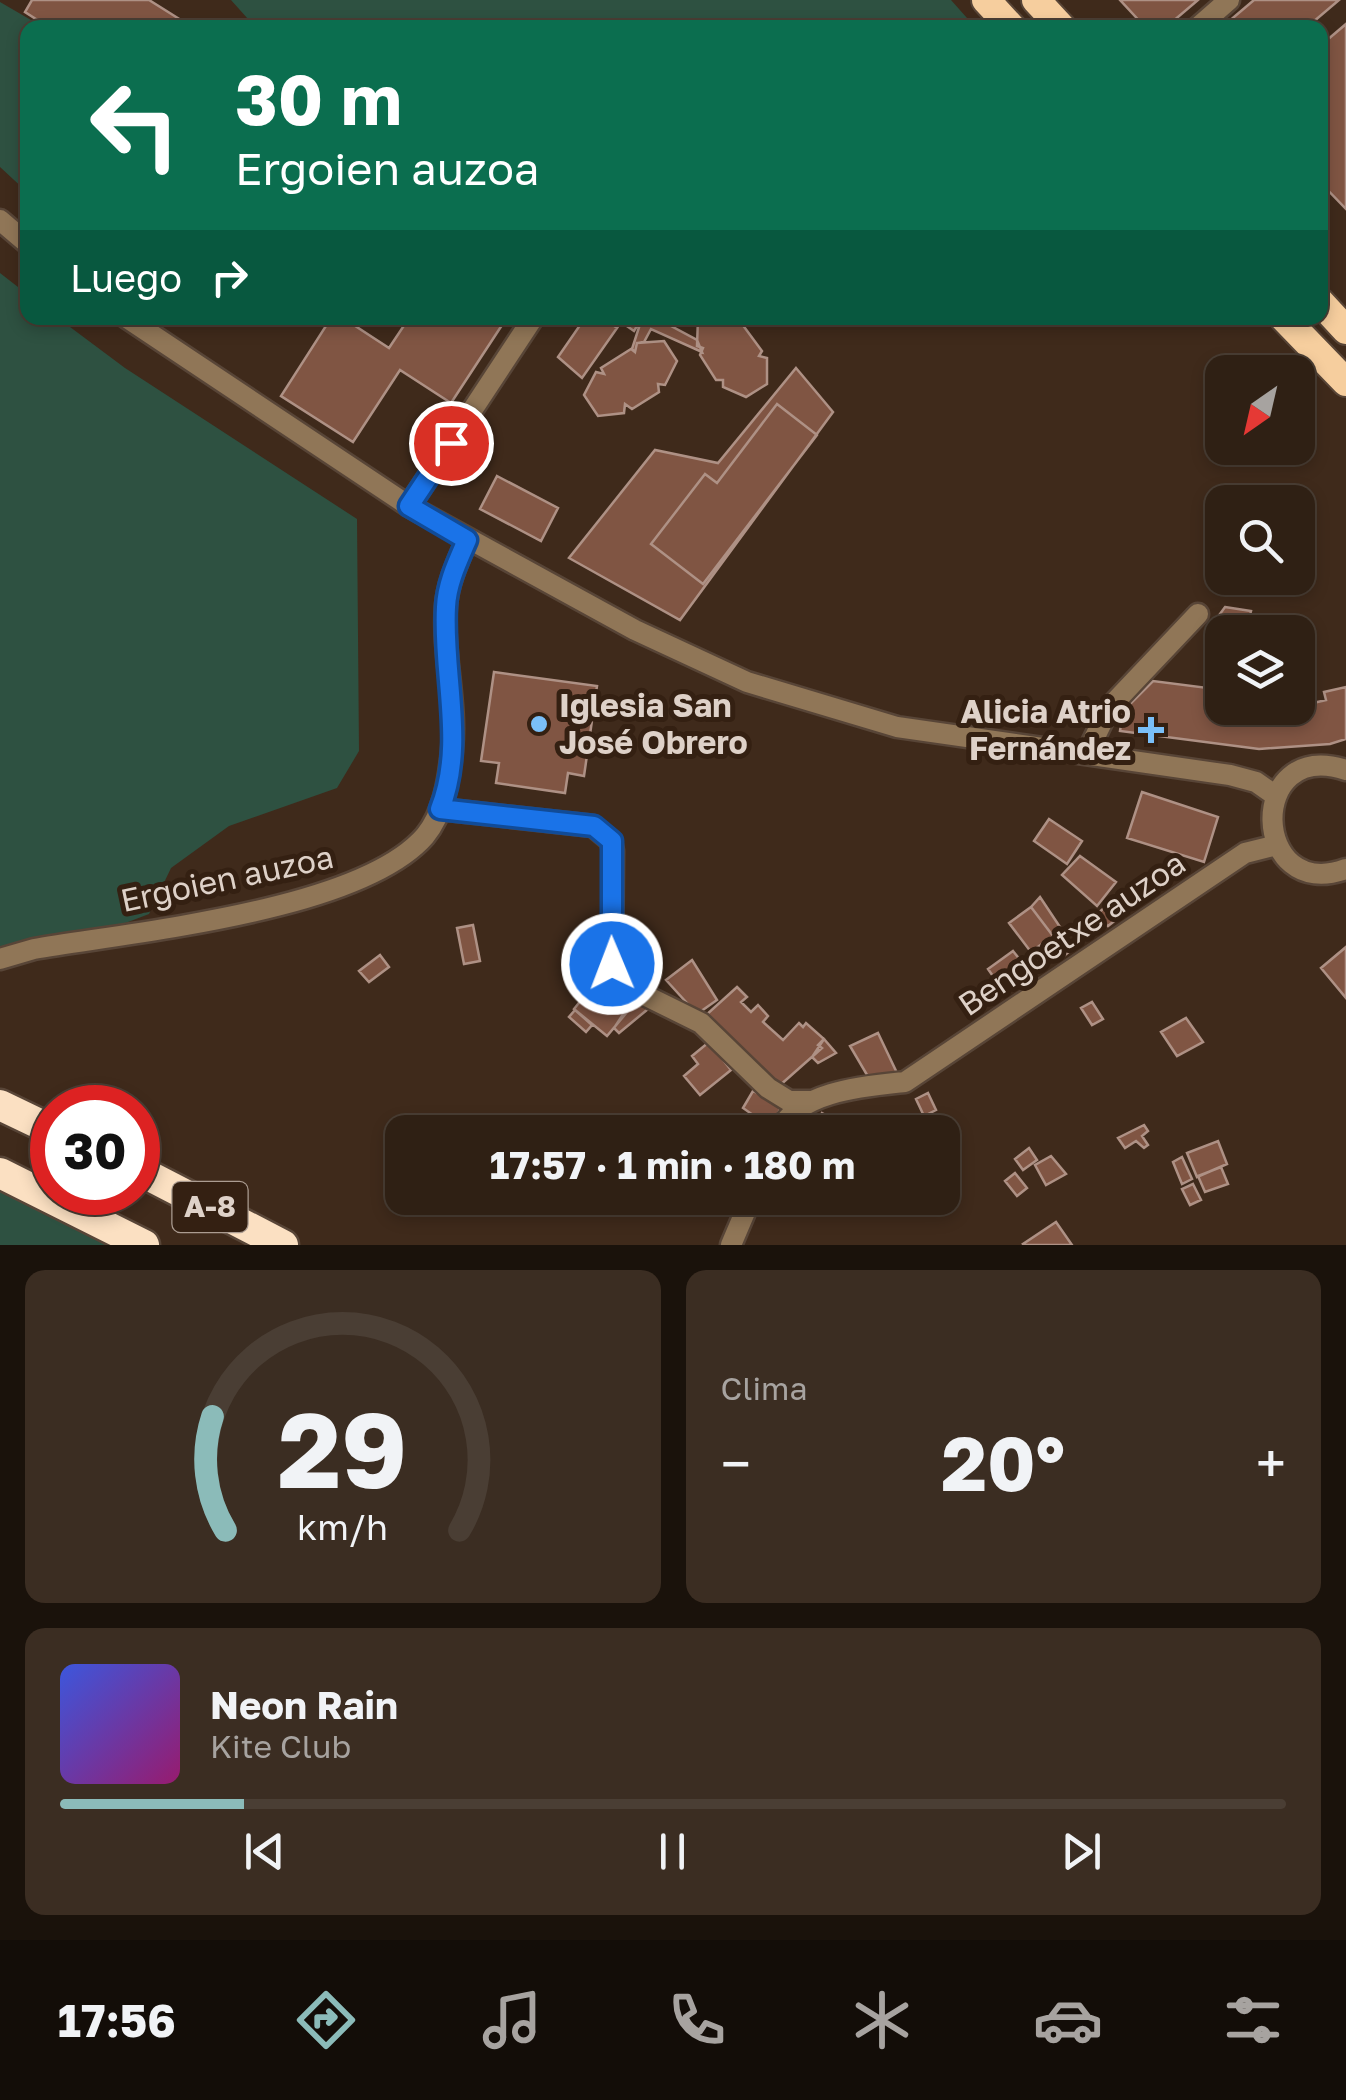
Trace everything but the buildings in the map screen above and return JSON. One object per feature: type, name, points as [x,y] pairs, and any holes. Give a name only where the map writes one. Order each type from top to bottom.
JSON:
[{"type":"highway","points":[[986,0],[1005,20]]},
{"type":"highway","points":[[1036,0],[1055,20]]},
{"type":"highway","points":[[1328,311],[1346,330]]},
{"type":"highway","points":[[1291,325],[1346,382]]},
{"type":"highway","points":[[0,1105],[30,1119]]},
{"type":"highway","name":"A-8","points":[[0,1173],[144,1245]]},
{"type":"highway","name":"A-8","points":[[160,1181],[283,1245]]},
{"type":"street","points":[[1206,20],[1229,0]]},
{"type":"street","points":[[0,220],[20,237]]},
{"type":"street","points":[[138,325],[409,506],[688,655],[800,700],[897,727],[1230,775],[1256,782],[1276,796]]},
{"type":"street","points":[[409,506],[529,325]]},
{"type":"street","name":"Ergoien auzoa","points":[[0,959],[34,949],[309,899],[395,862],[426,835],[440,809],[453,740],[446,606],[452,576],[467,540]]},
{"type":"street","points":[[1086,753],[1109,708],[1198,614]]},
{"type":"street","points":[[1346,770],[1330,766],[1304,769],[1276,796],[1270,820],[1277,845],[1304,869],[1328,874],[1346,869]]},
{"type":"street","points":[[440,809],[594,826],[606,834],[612,852],[612,964],[624,985],[701,1023],[768,1088],[789,1101],[812,1102]]},
{"type":"street","name":"Bengoetxe auzoa","points":[[812,1102],[865,1086],[906,1082],[1245,854],[1277,845]]},
{"type":"street","points":[[794,1115],[812,1102]]},
{"type":"street","points":[[731,1245],[744,1215]]},
{"type":"green space","points":[[231,0],[951,0],[969,20],[250,20]]},
{"type":"green space","points":[[0,2],[31,20],[20,20],[20,186],[0,167]]},
{"type":"green space","points":[[0,273],[20,289],[20,325],[67,325],[125,368],[357,519],[359,751],[337,788],[229,826],[171,868],[149,914],[0,971]]},
{"type":"green space","points":[[0,1179],[30,1194],[30,1215],[72,1215],[132,1245],[0,1245]]},
{"type":"place","name":"Iglesia San José Obrero","points":[[539,724]]},
{"type":"place","name":"Alicia Atrio Fernández","points":[[1151,730]]},
{"type":"route","points":[[451,443],[409,506],[467,540],[452,576],[446,606],[453,740],[450,773],[440,809],[594,826],[606,834],[612,841],[612,964]]}]
